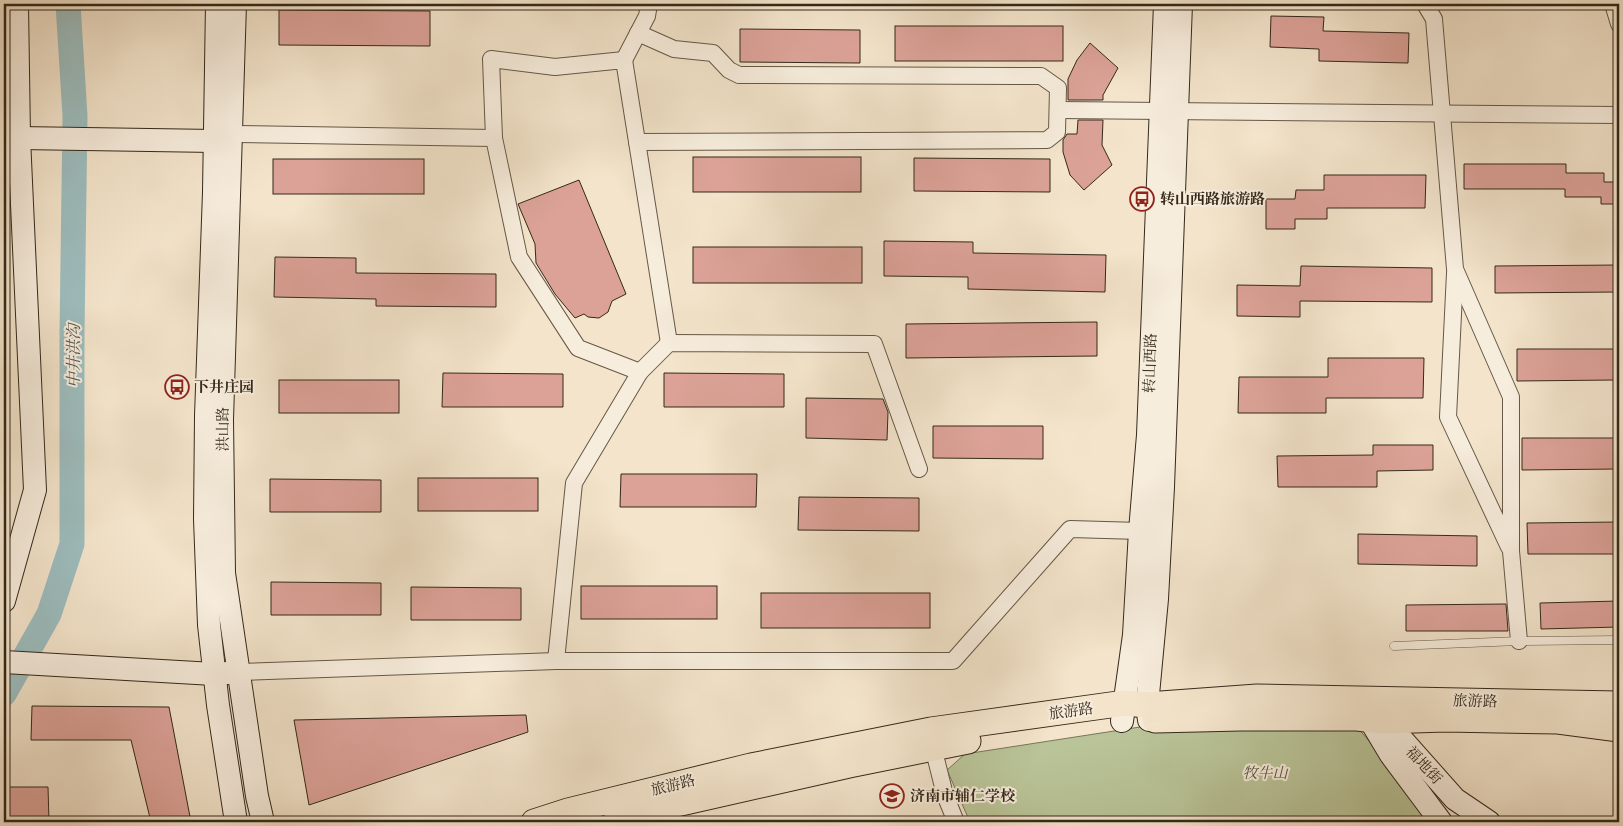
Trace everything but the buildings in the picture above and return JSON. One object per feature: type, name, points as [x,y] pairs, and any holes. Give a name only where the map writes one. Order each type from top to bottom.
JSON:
[{"type":"main road","points":[[4,601],[35,490],[16,140],[17,4]]},
{"type":"main road","name":"洪山路","points":[[217,4],[223,138],[222,420],[224,573],[257,796],[263,822]]},
{"type":"main road","name":"洪山路","points":[[235,4],[223,138],[206,416],[205,519],[209,625],[214,674],[236,822]]},
{"type":"main road","name":"转山西路","points":[[1136,712],[1158,590],[1169,112],[1165,4]]},
{"type":"main road","name":"转山西路","points":[[1136,712],[1134,635],[1140,531],[1169,112],[1181,4]]},
{"type":"main road","points":[[16,140],[223,138]]},
{"type":"main road","points":[[4,662],[214,674],[239,672]]},
{"type":"main road","name":"旅游路","points":[[534,822],[568,811],[741,768],[921,732],[1136,712],[1257,697],[1373,713],[1445,719],[1558,721],[1619,729]]},
{"type":"main road","name":"旅游路","points":[[1373,713],[1619,704]]},
{"type":"main road","name":"旅游路","points":[[616,822],[663,807],[933,747],[1030,732],[1136,712]]},
{"type":"main road","points":[[1373,713],[1391,755],[1441,822]]},
{"type":"main road","name":"福地街","points":[[1373,713],[1455,799],[1489,822]]},
{"type":"street","points":[[649,4],[647,16],[624,60],[669,343]]},
{"type":"street","points":[[1425,4],[1435,11],[1455,269],[1448,417],[1510,552]]},
{"type":"street","points":[[1613,4],[1619,24]]},
{"type":"street","points":[[637,142],[1047,140],[1057,132],[1058,110],[1058,88],[1041,76],[739,75],[729,70],[713,53],[674,50],[638,33]]},
{"type":"street","points":[[624,60],[555,68],[491,59],[494,138],[519,257],[578,348],[640,372]]},
{"type":"street","points":[[1058,110],[1619,114]]},
{"type":"street","points":[[223,138],[494,138]]},
{"type":"street","points":[[1455,269],[1510,397],[1510,552],[1518,641]]},
{"type":"street","points":[[556,661],[574,483],[640,372],[669,343],[874,344],[919,469]]},
{"type":"street","points":[[239,672],[556,661],[953,661],[1070,529],[1140,531]]},
{"type":"street","points":[[933,747],[945,795],[956,822]]},
{"type":"lane","points":[[1394,646],[1518,641],[1619,640]]},
{"type":"green space","name":"牧牛山","points":[[1356,726],[1397,773],[1432,822],[970,822],[947,770],[965,754],[1140,727]]},
{"type":"waterway","name":"中井洪沟","points":[[4,694],[49,614],[72,544],[75,116],[68,4]]},
{"type":"place","name":"转山西路旅游路","points":[[1142,199]]},
{"type":"place","name":"下井庄园","points":[[177,387]]},
{"type":"place","name":"济南市辅仁学校","points":[[892,796]]}]
